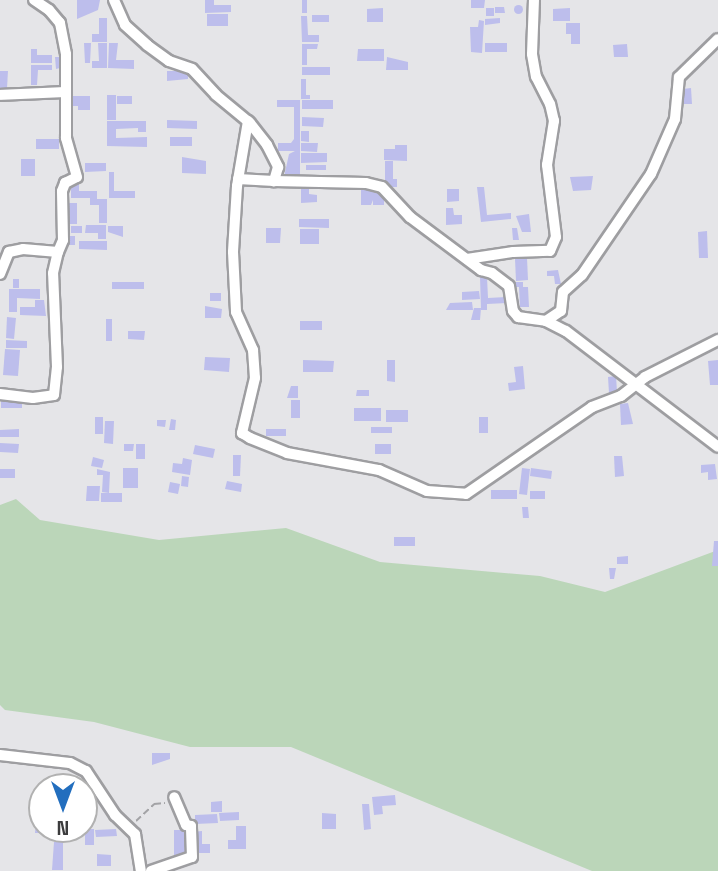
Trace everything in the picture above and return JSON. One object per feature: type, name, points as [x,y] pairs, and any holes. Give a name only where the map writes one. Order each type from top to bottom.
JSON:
[{"type":"street","points":[[0,394],[33,398],[54,395],[57,366],[53,273],[63,240],[62,191],[65,183],[77,177],[78,171],[66,138],[66,54],[60,23],[37,0]]},
{"type":"street","points":[[114,0],[125,25],[147,45],[169,61],[192,69],[216,95],[248,121],[267,145],[278,167],[274,181]]},
{"type":"street","points":[[467,259],[513,252],[550,251],[556,237],[547,165],[554,121],[550,104],[536,77],[531,54],[534,0]]},
{"type":"street","points":[[547,321],[561,311],[563,292],[582,275],[651,174],[675,119],[679,77],[718,39]]},
{"type":"street","points":[[0,95],[66,92]]},
{"type":"street","points":[[248,121],[238,179],[233,252],[235,302],[239,321],[253,350],[255,378],[242,433],[250,438],[287,453],[379,470],[427,491],[466,494],[559,427],[592,407],[621,396],[645,377],[718,340]]},
{"type":"street","points":[[238,179],[366,183],[382,187],[410,217],[509,286],[513,311],[518,317],[547,321],[566,331],[718,447]]},
{"type":"street","points":[[0,274],[9,252],[23,249],[58,251]]},
{"type":"street","points":[[623,376],[645,377]]},
{"type":"street","points":[[0,755],[78,766],[86,771],[115,815],[135,834],[141,871]]},
{"type":"street","points":[[151,871],[192,858],[191,826],[186,825],[174,799]]},
{"type":"path","points":[[130,827],[154,804],[174,799]]},
{"type":"green space","points":[[16,499],[40,520],[159,540],[286,528],[380,562],[540,576],[605,592],[718,550],[718,871],[592,871],[291,747],[190,747],[94,722],[5,710],[0,705],[0,505]]},
{"type":"building","points":[[77,0],[100,0],[98,10],[77,19]]},
{"type":"building","points":[[205,0],[214,0],[214,5],[231,5],[231,12],[205,13]]},
{"type":"building","points":[[302,0],[307,0],[307,13],[302,13]]},
{"type":"building","points":[[471,0],[485,0],[484,8],[471,8]]},
{"type":"building","points":[[518,4],[523,9],[518,14],[513,9]]},
{"type":"building","points":[[495,7],[504,7],[505,13],[495,13]]},
{"type":"building","points":[[383,8],[383,22],[367,22],[367,9]]},
{"type":"building","points":[[486,8],[494,8],[494,16],[486,16]]},
{"type":"building","points":[[570,8],[570,21],[553,21],[553,9]]},
{"type":"building","points":[[207,14],[228,14],[228,26],[207,26]]},
{"type":"building","points":[[312,15],[329,15],[329,22],[312,22]]},
{"type":"building","points":[[301,16],[307,16],[308,35],[319,35],[319,42],[302,42]]},
{"type":"building","points":[[99,18],[107,18],[107,42],[92,42],[92,34],[99,34]]},
{"type":"building","points":[[500,18],[500,23],[485,25],[485,19]]},
{"type":"building","points":[[479,20],[484,21],[482,53],[471,52],[470,27],[478,27]]},
{"type":"building","points":[[566,23],[580,23],[580,44],[571,44],[571,34],[566,34]]},
{"type":"building","points":[[84,43],[91,43],[90,63],[85,63]]},
{"type":"building","points":[[98,43],[107,43],[107,68],[92,68],[92,61],[99,61]]},
{"type":"building","points":[[109,43],[118,43],[116,60],[134,60],[134,69],[108,68]]},
{"type":"building","points":[[485,43],[507,43],[507,52],[485,52]]},
{"type":"building","points":[[302,44],[318,44],[317,49],[307,49],[307,65],[302,65]]},
{"type":"building","points":[[627,44],[628,57],[614,57],[613,45]]},
{"type":"building","points":[[31,49],[37,49],[37,55],[52,55],[52,63],[31,63]]},
{"type":"building","points":[[358,49],[384,49],[384,61],[357,61]]},
{"type":"building","points":[[55,57],[60,57],[60,68],[56,69]]},
{"type":"building","points":[[387,57],[408,62],[408,70],[386,70]]},
{"type":"building","points":[[31,65],[52,65],[52,70],[38,70],[37,85],[31,85]]},
{"type":"building","points":[[302,67],[330,67],[330,75],[302,75]]},
{"type":"building","points":[[0,71],[8,71],[7,88],[0,88]]},
{"type":"building","points":[[167,71],[188,71],[188,79],[167,81]]},
{"type":"building","points":[[301,79],[306,79],[306,95],[310,95],[310,99],[301,99]]},
{"type":"building","points":[[691,88],[692,104],[684,104],[683,89]]},
{"type":"building","points":[[107,95],[116,95],[116,120],[107,120]]},
{"type":"building","points":[[73,96],[90,96],[90,110],[78,110],[78,106],[73,106]]},
{"type":"building","points":[[117,96],[132,96],[132,104],[117,104]]},
{"type":"building","points":[[277,100],[300,100],[300,177],[284,177],[289,154],[295,151],[278,151],[278,143],[291,143],[294,139],[294,107],[277,107]]},
{"type":"building","points":[[302,100],[333,100],[333,109],[302,109]]},
{"type":"building","points":[[302,117],[324,118],[323,127],[302,126]]},
{"type":"building","points":[[167,120],[197,121],[197,129],[167,128]]},
{"type":"building","points":[[107,121],[146,121],[146,132],[138,132],[138,128],[116,129],[116,138],[147,137],[147,147],[107,146]]},
{"type":"building","points":[[301,131],[309,131],[309,142],[301,141]]},
{"type":"building","points":[[170,137],[192,137],[192,146],[170,146]]},
{"type":"building","points":[[36,139],[59,139],[59,149],[36,149]]},
{"type":"building","points":[[301,143],[318,143],[317,152],[301,151]]},
{"type":"building","points":[[395,145],[407,145],[407,161],[384,160],[384,149],[395,149]]},
{"type":"building","points":[[301,153],[327,153],[327,162],[301,163]]},
{"type":"building","points":[[182,157],[206,161],[206,174],[182,173]]},
{"type":"building","points":[[21,159],[35,159],[35,176],[21,176]]},
{"type":"building","points":[[385,161],[393,161],[393,179],[397,179],[397,187],[385,187]]},
{"type":"building","points":[[85,163],[106,163],[106,171],[85,172]]},
{"type":"building","points":[[306,165],[326,165],[326,170],[306,170]]},
{"type":"building","points":[[109,172],[114,172],[114,191],[135,191],[135,198],[109,198]]},
{"type":"building","points":[[593,176],[591,190],[573,191],[570,177]]},
{"type":"building","points":[[71,182],[79,182],[79,191],[97,191],[97,199],[107,199],[107,223],[99,223],[99,205],[90,205],[90,198],[71,198]]},
{"type":"building","points":[[301,185],[309,185],[309,194],[317,195],[317,202],[301,203]]},
{"type":"building","points":[[477,187],[484,187],[487,215],[511,213],[511,219],[481,222]]},
{"type":"building","points":[[361,188],[381,189],[384,192],[384,205],[373,205],[373,200],[371,205],[361,205]]},
{"type":"building","points":[[447,189],[459,189],[459,201],[447,202]]},
{"type":"building","points":[[69,203],[77,203],[77,224],[68,224]]},
{"type":"building","points":[[446,208],[453,208],[454,215],[462,215],[462,224],[446,225]]},
{"type":"building","points":[[529,214],[531,232],[522,232],[516,216]]},
{"type":"building","points":[[299,219],[329,219],[329,228],[299,227]]},
{"type":"building","points":[[86,225],[106,225],[106,239],[98,239],[98,233],[85,233]]},
{"type":"building","points":[[71,226],[82,226],[82,233],[71,233]]},
{"type":"building","points":[[108,226],[123,226],[123,237],[108,232]]},
{"type":"building","points":[[266,228],[281,228],[280,243],[266,243]]},
{"type":"building","points":[[512,228],[517,228],[519,240],[513,240]]},
{"type":"building","points":[[300,229],[319,229],[319,244],[300,244]]},
{"type":"building","points":[[707,231],[708,258],[699,258],[698,232]]},
{"type":"building","points":[[69,236],[75,236],[75,245],[69,245]]},
{"type":"building","points":[[79,241],[107,241],[107,250],[79,249]]},
{"type":"building","points":[[527,258],[528,280],[516,281],[515,259]]},
{"type":"building","points":[[558,270],[561,284],[555,284],[554,276],[547,276],[547,271]]},
{"type":"building","points":[[480,277],[487,277],[488,298],[506,297],[507,303],[487,304],[487,310],[481,310]]},
{"type":"building","points":[[13,279],[19,279],[19,288],[13,288]]},
{"type":"building","points":[[112,282],[144,282],[144,289],[112,289]]},
{"type":"building","points":[[515,282],[523,282],[523,287],[528,287],[529,307],[520,307],[519,287],[515,287]]},
{"type":"building","points":[[9,289],[40,289],[40,299],[17,298],[17,312],[9,312]]},
{"type":"building","points":[[479,291],[480,299],[462,300],[462,292]]},
{"type":"building","points":[[210,293],[221,293],[221,301],[210,301]]},
{"type":"building","points":[[35,300],[44,300],[46,316],[20,315],[20,307],[35,307]]},
{"type":"building","points":[[472,302],[473,310],[446,310],[450,303]]},
{"type":"building","points":[[205,306],[222,309],[221,318],[205,318]]},
{"type":"building","points":[[474,308],[481,308],[480,320],[471,320]]},
{"type":"building","points":[[7,317],[16,318],[14,339],[6,338]]},
{"type":"building","points":[[106,319],[112,319],[112,341],[106,341]]},
{"type":"building","points":[[300,321],[322,321],[322,330],[300,330]]},
{"type":"building","points":[[128,331],[145,331],[144,340],[128,339]]},
{"type":"building","points":[[6,340],[27,341],[27,348],[6,348]]},
{"type":"building","points":[[5,349],[20,350],[18,376],[3,375]]},
{"type":"building","points":[[205,357],[230,358],[229,372],[204,370]]},
{"type":"building","points":[[303,360],[334,361],[333,372],[303,372]]},
{"type":"building","points":[[387,360],[395,360],[395,382],[387,381]]},
{"type":"building","points":[[718,360],[718,385],[710,385],[708,361]]},
{"type":"building","points":[[523,366],[525,389],[509,391],[508,383],[516,382],[514,367]]},
{"type":"building","points":[[616,376],[617,392],[609,393],[608,377]]},
{"type":"building","points":[[291,386],[298,386],[298,398],[287,398]]},
{"type":"building","points":[[357,390],[369,390],[369,396],[356,396]]},
{"type":"building","points":[[291,400],[300,400],[300,418],[291,418]]},
{"type":"building","points":[[1,401],[22,402],[22,408],[1,408]]},
{"type":"building","points":[[628,403],[633,424],[621,425],[620,404]]},
{"type":"building","points":[[354,408],[381,408],[381,421],[354,421]]},
{"type":"building","points":[[386,410],[408,410],[408,422],[386,422]]},
{"type":"building","points":[[95,417],[103,417],[103,434],[95,434]]},
{"type":"building","points":[[479,417],[488,417],[488,433],[479,433]]},
{"type":"building","points":[[171,419],[176,420],[175,430],[169,430]]},
{"type":"building","points":[[157,420],[166,420],[165,427],[157,426]]},
{"type":"building","points":[[105,421],[114,421],[113,444],[104,443]]},
{"type":"building","points":[[371,427],[392,427],[392,433],[371,433]]},
{"type":"building","points":[[19,429],[19,437],[0,437],[0,430]]},
{"type":"building","points":[[266,429],[286,429],[286,436],[266,436]]},
{"type":"building","points":[[0,443],[19,444],[18,453],[0,452]]},
{"type":"building","points":[[124,444],[134,444],[133,451],[124,451]]},
{"type":"building","points":[[136,444],[145,444],[145,459],[136,459]]},
{"type":"building","points":[[375,444],[391,444],[391,454],[375,454]]},
{"type":"building","points":[[195,445],[215,449],[213,458],[193,454]]},
{"type":"building","points":[[233,455],[241,455],[240,476],[233,476]]},
{"type":"building","points":[[614,456],[622,456],[624,476],[615,477]]},
{"type":"building","points":[[93,457],[104,460],[102,468],[91,466]]},
{"type":"building","points":[[183,458],[192,460],[190,475],[172,472],[173,463],[182,464]]},
{"type":"building","points":[[715,464],[717,479],[708,480],[708,472],[701,473],[701,465]]},
{"type":"building","points":[[123,468],[138,468],[138,488],[123,488]]},
{"type":"building","points":[[522,468],[530,469],[527,495],[519,494]]},
{"type":"building","points":[[531,468],[552,471],[551,479],[530,476]]},
{"type":"building","points":[[0,469],[15,469],[15,478],[0,478]]},
{"type":"building","points":[[97,469],[110,472],[109,493],[102,492],[103,475],[97,475]]},
{"type":"building","points":[[182,476],[189,477],[188,487],[181,486]]},
{"type":"building","points":[[227,481],[242,484],[241,492],[225,489]]},
{"type":"building","points":[[170,482],[180,484],[178,494],[168,492]]},
{"type":"building","points":[[87,486],[100,486],[99,501],[86,501]]},
{"type":"building","points":[[491,490],[517,490],[517,499],[491,499]]},
{"type":"building","points":[[530,491],[545,491],[545,499],[530,499]]},
{"type":"building","points":[[101,493],[122,493],[122,502],[101,502]]},
{"type":"building","points":[[522,507],[528,507],[529,518],[523,518]]},
{"type":"building","points":[[394,537],[415,537],[415,546],[394,546]]},
{"type":"building","points":[[714,541],[718,541],[718,566],[712,566]]},
{"type":"building","points":[[628,556],[628,564],[617,564],[617,557]]},
{"type":"building","points":[[609,568],[616,568],[614,579],[610,579]]},
{"type":"building","points":[[152,753],[170,753],[170,759],[152,765]]},
{"type":"building","points":[[395,795],[396,805],[382,806],[383,814],[374,815],[372,797]]},
{"type":"building","points":[[222,801],[222,812],[211,812],[211,802]]},
{"type":"building","points":[[362,804],[369,804],[371,829],[364,830]]},
{"type":"building","points":[[239,812],[239,820],[220,821],[219,813]]},
{"type":"building","points":[[322,813],[336,814],[336,829],[322,829]]},
{"type":"building","points":[[217,814],[218,823],[195,824],[195,815]]},
{"type":"building","points":[[236,826],[246,826],[246,849],[228,849],[228,840],[236,840]]},
{"type":"building","points":[[116,829],[117,836],[98,837],[98,830]]},
{"type":"building","points":[[174,830],[188,830],[189,855],[174,855]]},
{"type":"building","points":[[202,831],[202,844],[210,844],[210,853],[193,853],[192,832]]},
{"type":"building","points":[[54,843],[63,843],[63,870],[52,870]]},
{"type":"building","points":[[97,854],[111,855],[111,866],[97,866]]}]
